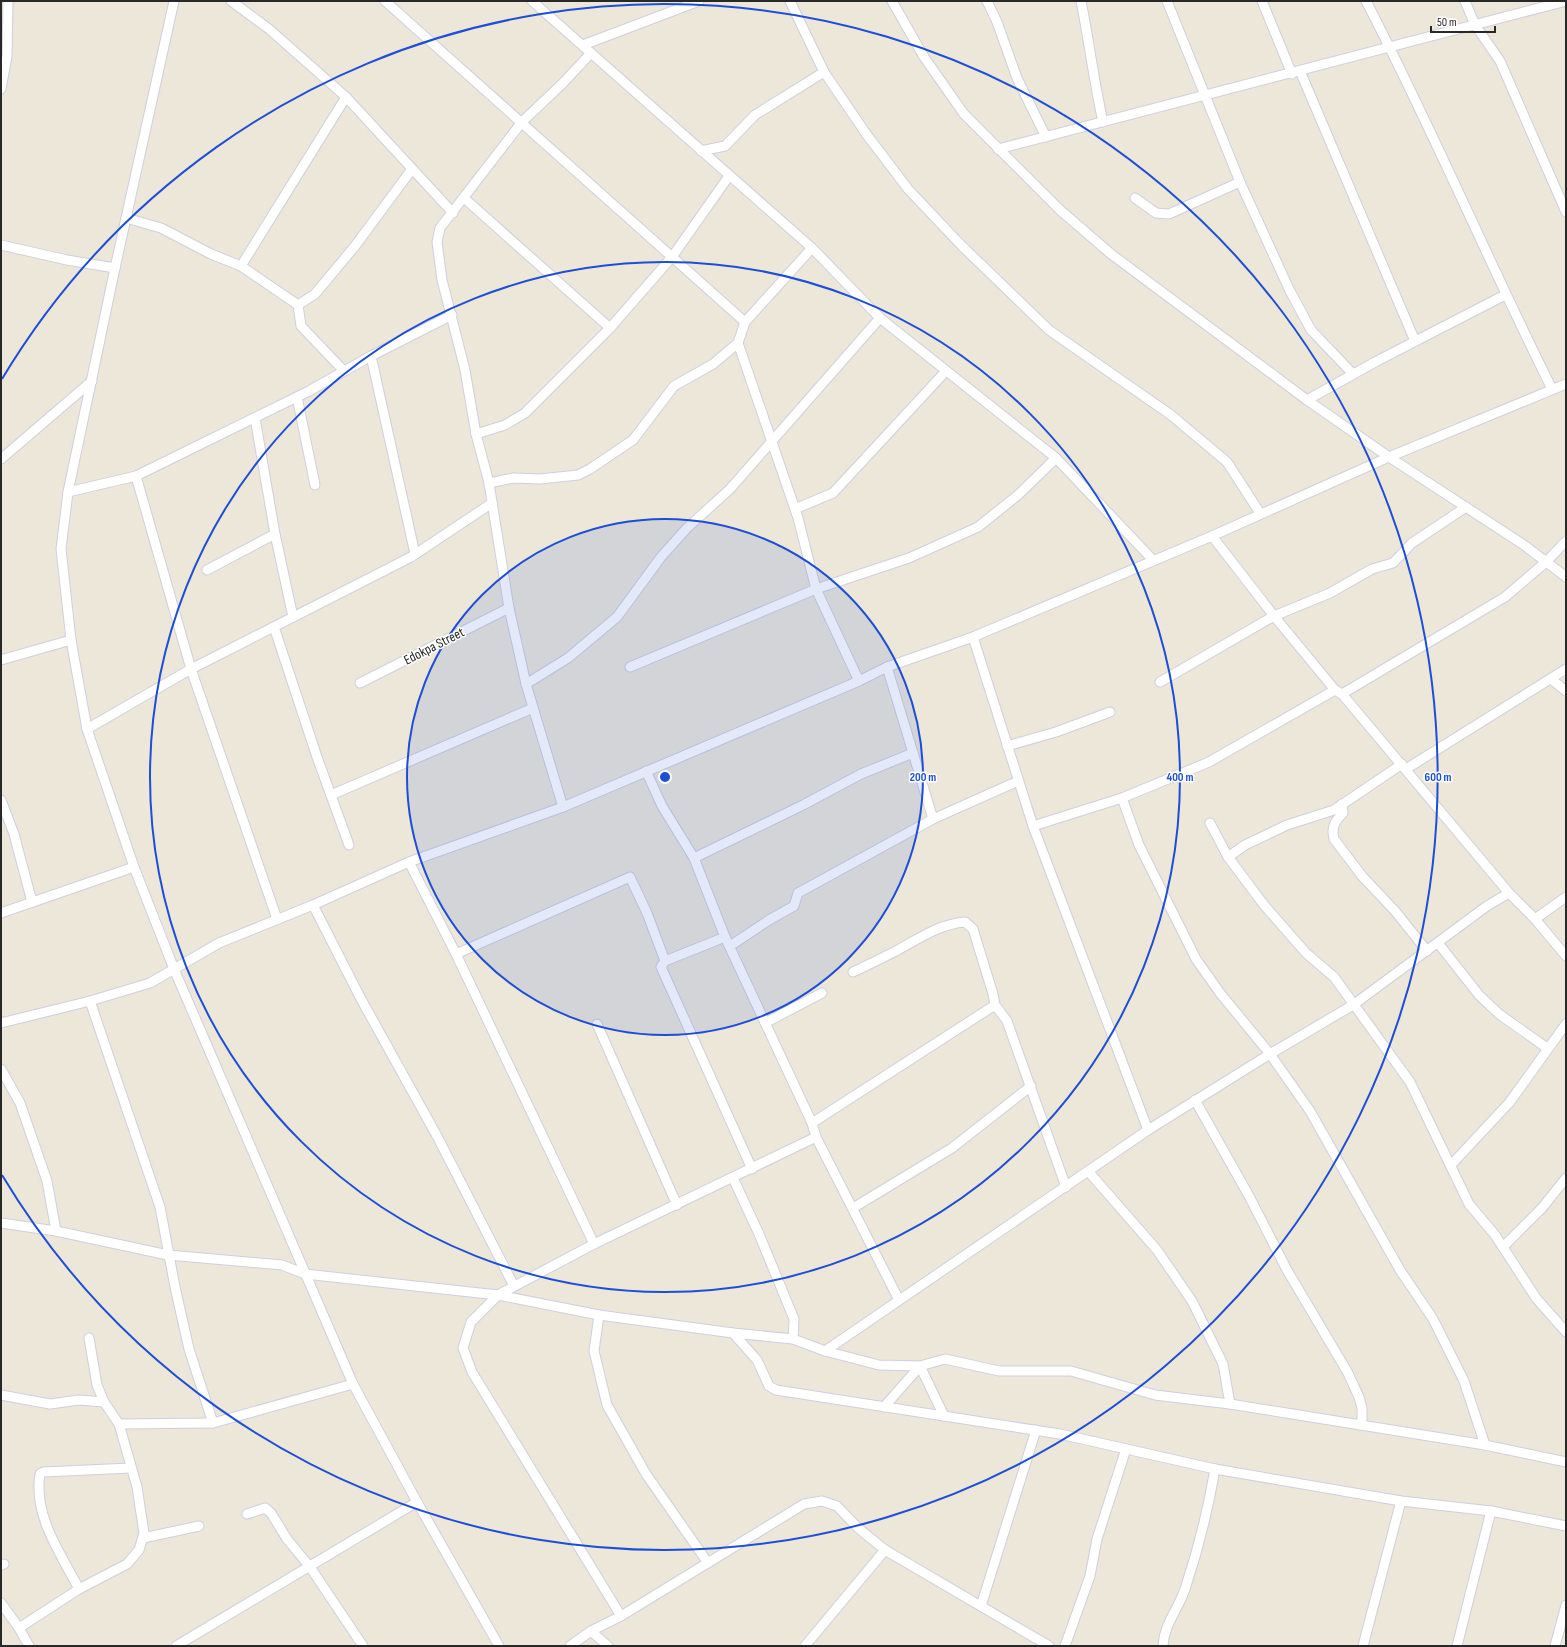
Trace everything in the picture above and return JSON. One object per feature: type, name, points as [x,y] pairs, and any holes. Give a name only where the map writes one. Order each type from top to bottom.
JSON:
[{"type":"street","points":[[1,89],[7,56],[8,1]]},
{"type":"street","points":[[174,1],[115,268],[68,492],[61,549],[72,640],[87,729],[134,867],[174,969],[353,1384],[417,1502],[499,1646]]},
{"type":"street","points":[[231,1],[269,29],[346,97],[453,213]]},
{"type":"street","points":[[385,1],[745,322]]},
{"type":"street","points":[[532,1],[701,152],[812,248],[880,318],[1056,458],[1153,560]]},
{"type":"street","points":[[583,45],[699,1]]},
{"type":"street","points":[[790,1],[824,72],[867,135],[908,189],[961,245],[1049,330],[1171,415],[1227,462],[1260,513]]},
{"type":"street","points":[[892,1],[924,57],[964,114],[1060,210],[1111,254],[1308,400],[1566,577]]},
{"type":"street","points":[[987,1],[997,22],[1017,78],[1046,137]]},
{"type":"street","points":[[1081,1],[1087,30],[1091,66],[1103,122]]},
{"type":"street","points":[[1167,1],[1240,182],[1289,289],[1311,330],[1353,374]]},
{"type":"street","points":[[1262,1],[1296,72],[1415,341]]},
{"type":"street","points":[[1366,1],[1391,48],[1505,295],[1552,389]]},
{"type":"street","points":[[1465,1],[1475,25],[1500,61],[1566,212]]},
{"type":"street","points":[[998,149],[1391,48],[1566,1]]},
{"type":"street","points":[[563,807],[526,684],[509,608],[489,483],[476,434],[465,370],[442,280],[437,242],[440,228],[522,122],[562,84],[591,53]]},
{"type":"street","points":[[701,152],[725,146],[755,115],[824,72]]},
{"type":"street","points":[[241,266],[346,97]]},
{"type":"street","points":[[298,305],[315,294],[355,246],[412,169]]},
{"type":"street","points":[[476,434],[505,425],[525,413],[610,328],[672,257],[729,176]]},
{"type":"street","points":[[1135,198],[1156,213],[1169,214],[1240,182]]},
{"type":"street","points":[[464,198],[610,328]]},
{"type":"street","points":[[126,218],[161,228],[211,254],[241,266],[298,305],[301,326],[344,371]]},
{"type":"street","points":[[1,244],[67,260],[115,268]]},
{"type":"street","points":[[489,483],[513,478],[540,479],[578,475],[590,469],[633,440],[674,386],[713,364],[738,343],[745,322],[812,248]]},
{"type":"street","points":[[1308,400],[1353,374],[1505,295]]},
{"type":"street","points":[[68,492],[136,476],[297,397],[371,356],[452,315]]},
{"type":"street","points":[[526,684],[568,658],[617,618],[661,557],[687,528],[730,489],[771,440],[880,318]]},
{"type":"street","points":[[738,343],[795,509],[816,589],[859,681]]},
{"type":"street","points":[[371,356],[415,554]]},
{"type":"street","points":[[795,509],[833,494],[946,371]]},
{"type":"street","points":[[1,459],[92,381]]},
{"type":"street","points":[[1,1023],[90,1001],[150,983],[219,943],[313,905],[409,862],[563,807],[859,681],[887,667],[973,637],[1212,536],[1260,513],[1389,457],[1566,384]]},
{"type":"street","points":[[297,397],[315,485]]},
{"type":"street","points":[[255,418],[275,534],[293,617]]},
{"type":"street","points":[[630,667],[816,589],[909,558],[978,527],[1018,495],[1056,458]]},
{"type":"street","points":[[136,476],[192,669],[277,919]]},
{"type":"street","points":[[87,729],[192,669],[411,557],[492,503]]},
{"type":"street","points":[[1160,682],[1274,616],[1330,593],[1372,569],[1393,563],[1412,543],[1466,507]]},
{"type":"street","points":[[207,570],[275,534]]},
{"type":"street","points":[[1212,536],[1274,616],[1338,692],[1404,767],[1509,893],[1535,919],[1566,956]]},
{"type":"street","points":[[1033,826],[1122,798],[1209,762],[1338,692],[1506,597],[1546,562],[1566,541]]},
{"type":"street","name":"Edokpa Street","points":[[360,683],[509,608]]},
{"type":"street","points":[[274,627],[348,845]]},
{"type":"street","points":[[973,637],[1033,826],[1148,1130]]},
{"type":"street","points":[[1,660],[72,640]]},
{"type":"street","points":[[887,667],[933,819]]},
{"type":"street","points":[[1228,857],[1245,845],[1273,831],[1298,820],[1334,810],[1566,669]]},
{"type":"street","points":[[1551,679],[1566,691]]},
{"type":"street","points":[[331,795],[533,708]]},
{"type":"street","points":[[1007,746],[1056,732],[1110,712]]},
{"type":"street","points":[[694,858],[803,805],[861,774],[913,753]]},
{"type":"street","points":[[646,771],[662,806],[694,858],[725,937],[812,1123],[816,1138],[899,1300]]},
{"type":"street","points":[[730,946],[769,920],[794,906],[798,893],[933,819],[1018,781]]},
{"type":"street","points":[[1122,798],[1139,845],[1196,958],[1220,994],[1270,1054],[1310,1111],[1400,1270],[1433,1319],[1464,1382],[1485,1445]]},
{"type":"street","points":[[1,800],[14,834],[32,902]]},
{"type":"street","points":[[1342,804],[1343,813],[1335,820],[1332,832],[1334,839],[1362,876],[1427,951]]},
{"type":"street","points":[[1210,824],[1228,857],[1264,905],[1306,953],[1334,977],[1410,1082],[1469,1204],[1503,1247],[1536,1298],[1566,1332]]},
{"type":"street","points":[[409,862],[456,954],[594,1244]]},
{"type":"street","points":[[1,913],[134,867]]},
{"type":"street","points":[[456,954],[630,876],[647,913],[665,961]]},
{"type":"street","points":[[825,1351],[1148,1130],[1270,1054],[1353,1005],[1487,906],[1509,893]]},
{"type":"street","points":[[1535,919],[1566,897]]},
{"type":"street","points":[[313,905],[361,999],[437,1136],[514,1286]]},
{"type":"street","points":[[854,972],[929,932],[956,923],[965,922],[973,929],[994,994],[995,1006],[1007,1021],[1066,1186]]},
{"type":"street","points":[[725,937],[665,961],[661,967],[752,1169]]},
{"type":"street","points":[[1438,943],[1479,995],[1499,1014],[1547,1048]]},
{"type":"street","points":[[765,1023],[822,993]]},
{"type":"street","points":[[90,1001],[160,1207],[168,1255],[189,1349],[213,1423]]},
{"type":"street","points":[[812,1123],[995,1006]]},
{"type":"street","points":[[597,1024],[677,1205]]},
{"type":"street","points":[[1451,1165],[1509,1103],[1547,1048],[1566,1024]]},
{"type":"street","points":[[1,1069],[20,1103],[44,1174],[56,1232]]},
{"type":"street","points":[[853,1208],[952,1148],[1031,1086]]},
{"type":"street","points":[[1195,1100],[1249,1196],[1287,1270],[1348,1373],[1359,1397],[1362,1408],[1362,1420],[1360,1425]]},
{"type":"street","points":[[622,1616],[472,1372],[463,1348],[471,1322],[498,1295],[514,1286],[594,1244],[816,1138]]},
{"type":"street","points":[[1088,1171],[1157,1250],[1192,1301],[1223,1364],[1230,1404]]},
{"type":"street","points":[[733,1178],[759,1234],[794,1319],[793,1339]]},
{"type":"street","points":[[1503,1247],[1542,1208],[1566,1178]]},
{"type":"street","points":[[1,1223],[56,1232],[168,1255],[282,1264],[305,1274],[498,1295],[599,1315],[733,1333],[793,1339],[825,1351],[879,1365],[920,1366],[945,1359],[999,1371],[1071,1371],[1155,1395],[1230,1404],[1485,1445],[1566,1462]]},
{"type":"street","points":[[599,1315],[594,1351],[607,1405],[646,1474],[708,1563]]},
{"type":"street","points":[[733,1333],[757,1360],[769,1386],[776,1390],[1036,1430],[1215,1469],[1401,1501],[1491,1511],[1566,1526]]},
{"type":"street","points":[[19,1628],[79,1590],[127,1564],[139,1550],[143,1538],[143,1525],[131,1468],[119,1424],[104,1402],[97,1385],[89,1338]]},
{"type":"street","points":[[884,1407],[920,1366]]},
{"type":"street","points":[[920,1366],[944,1416]]},
{"type":"street","points":[[119,1424],[213,1423],[353,1384]]},
{"type":"street","points":[[1,1395],[50,1404],[79,1400],[104,1402]]},
{"type":"street","points":[[981,1606],[1036,1430]]},
{"type":"street","points":[[1065,1646],[1090,1576],[1097,1539],[1126,1449]]},
{"type":"street","points":[[79,1590],[45,1523],[40,1507],[40,1474],[43,1472],[131,1468]]},
{"type":"street","points":[[1163,1646],[1164,1633],[1185,1590],[1206,1518],[1215,1469]]},
{"type":"street","points":[[570,1646],[592,1631],[622,1616],[804,1504],[822,1501],[837,1506],[857,1527],[885,1550],[981,1606],[1043,1645]]},
{"type":"street","points":[[1363,1646],[1401,1501]]},
{"type":"street","points":[[176,1646],[417,1502]]},
{"type":"street","points":[[247,1514],[264,1508],[271,1513],[286,1539],[310,1567],[362,1646]]},
{"type":"street","points":[[1457,1646],[1491,1511]]},
{"type":"street","points":[[143,1538],[199,1526]]},
{"type":"street","points":[[805,1646],[885,1550]]},
{"type":"street","points":[[1,1603],[19,1628],[29,1646]]},
{"type":"street","points":[[1555,1646],[1566,1605]]},
{"type":"street","points":[[592,1631],[608,1646]]}]
